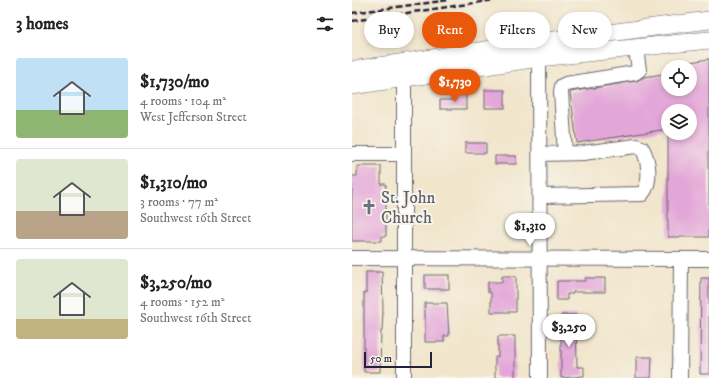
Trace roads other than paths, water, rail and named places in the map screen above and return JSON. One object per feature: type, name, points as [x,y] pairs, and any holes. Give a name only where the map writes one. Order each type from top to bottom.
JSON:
[{"type":"main road","points":[[352,86],[404,79],[539,50],[709,20]]},
{"type":"main road","points":[[352,70],[539,50],[636,49],[709,40]]},
{"type":"street","points":[[539,87],[562,86],[566,84],[635,73],[639,70],[636,49]]},
{"type":"street","points":[[539,50],[540,378]]},
{"type":"street","points":[[404,79],[404,378]]},
{"type":"street","points":[[562,86],[561,92],[565,153]]},
{"type":"street","points":[[540,154],[583,153],[636,146],[642,148],[646,156],[648,179],[647,188],[642,194],[540,196]]},
{"type":"street","points":[[352,154],[404,154]]},
{"type":"street","points":[[352,258],[540,260],[709,259]]},
{"type":"street","points":[[680,378],[681,259]]},
{"type":"railway","points":[[352,13],[449,0]]},
{"type":"railway","points":[[352,21],[495,0]]},
{"type":"place","name":"St. John Church","points":[[369,207]]}]
